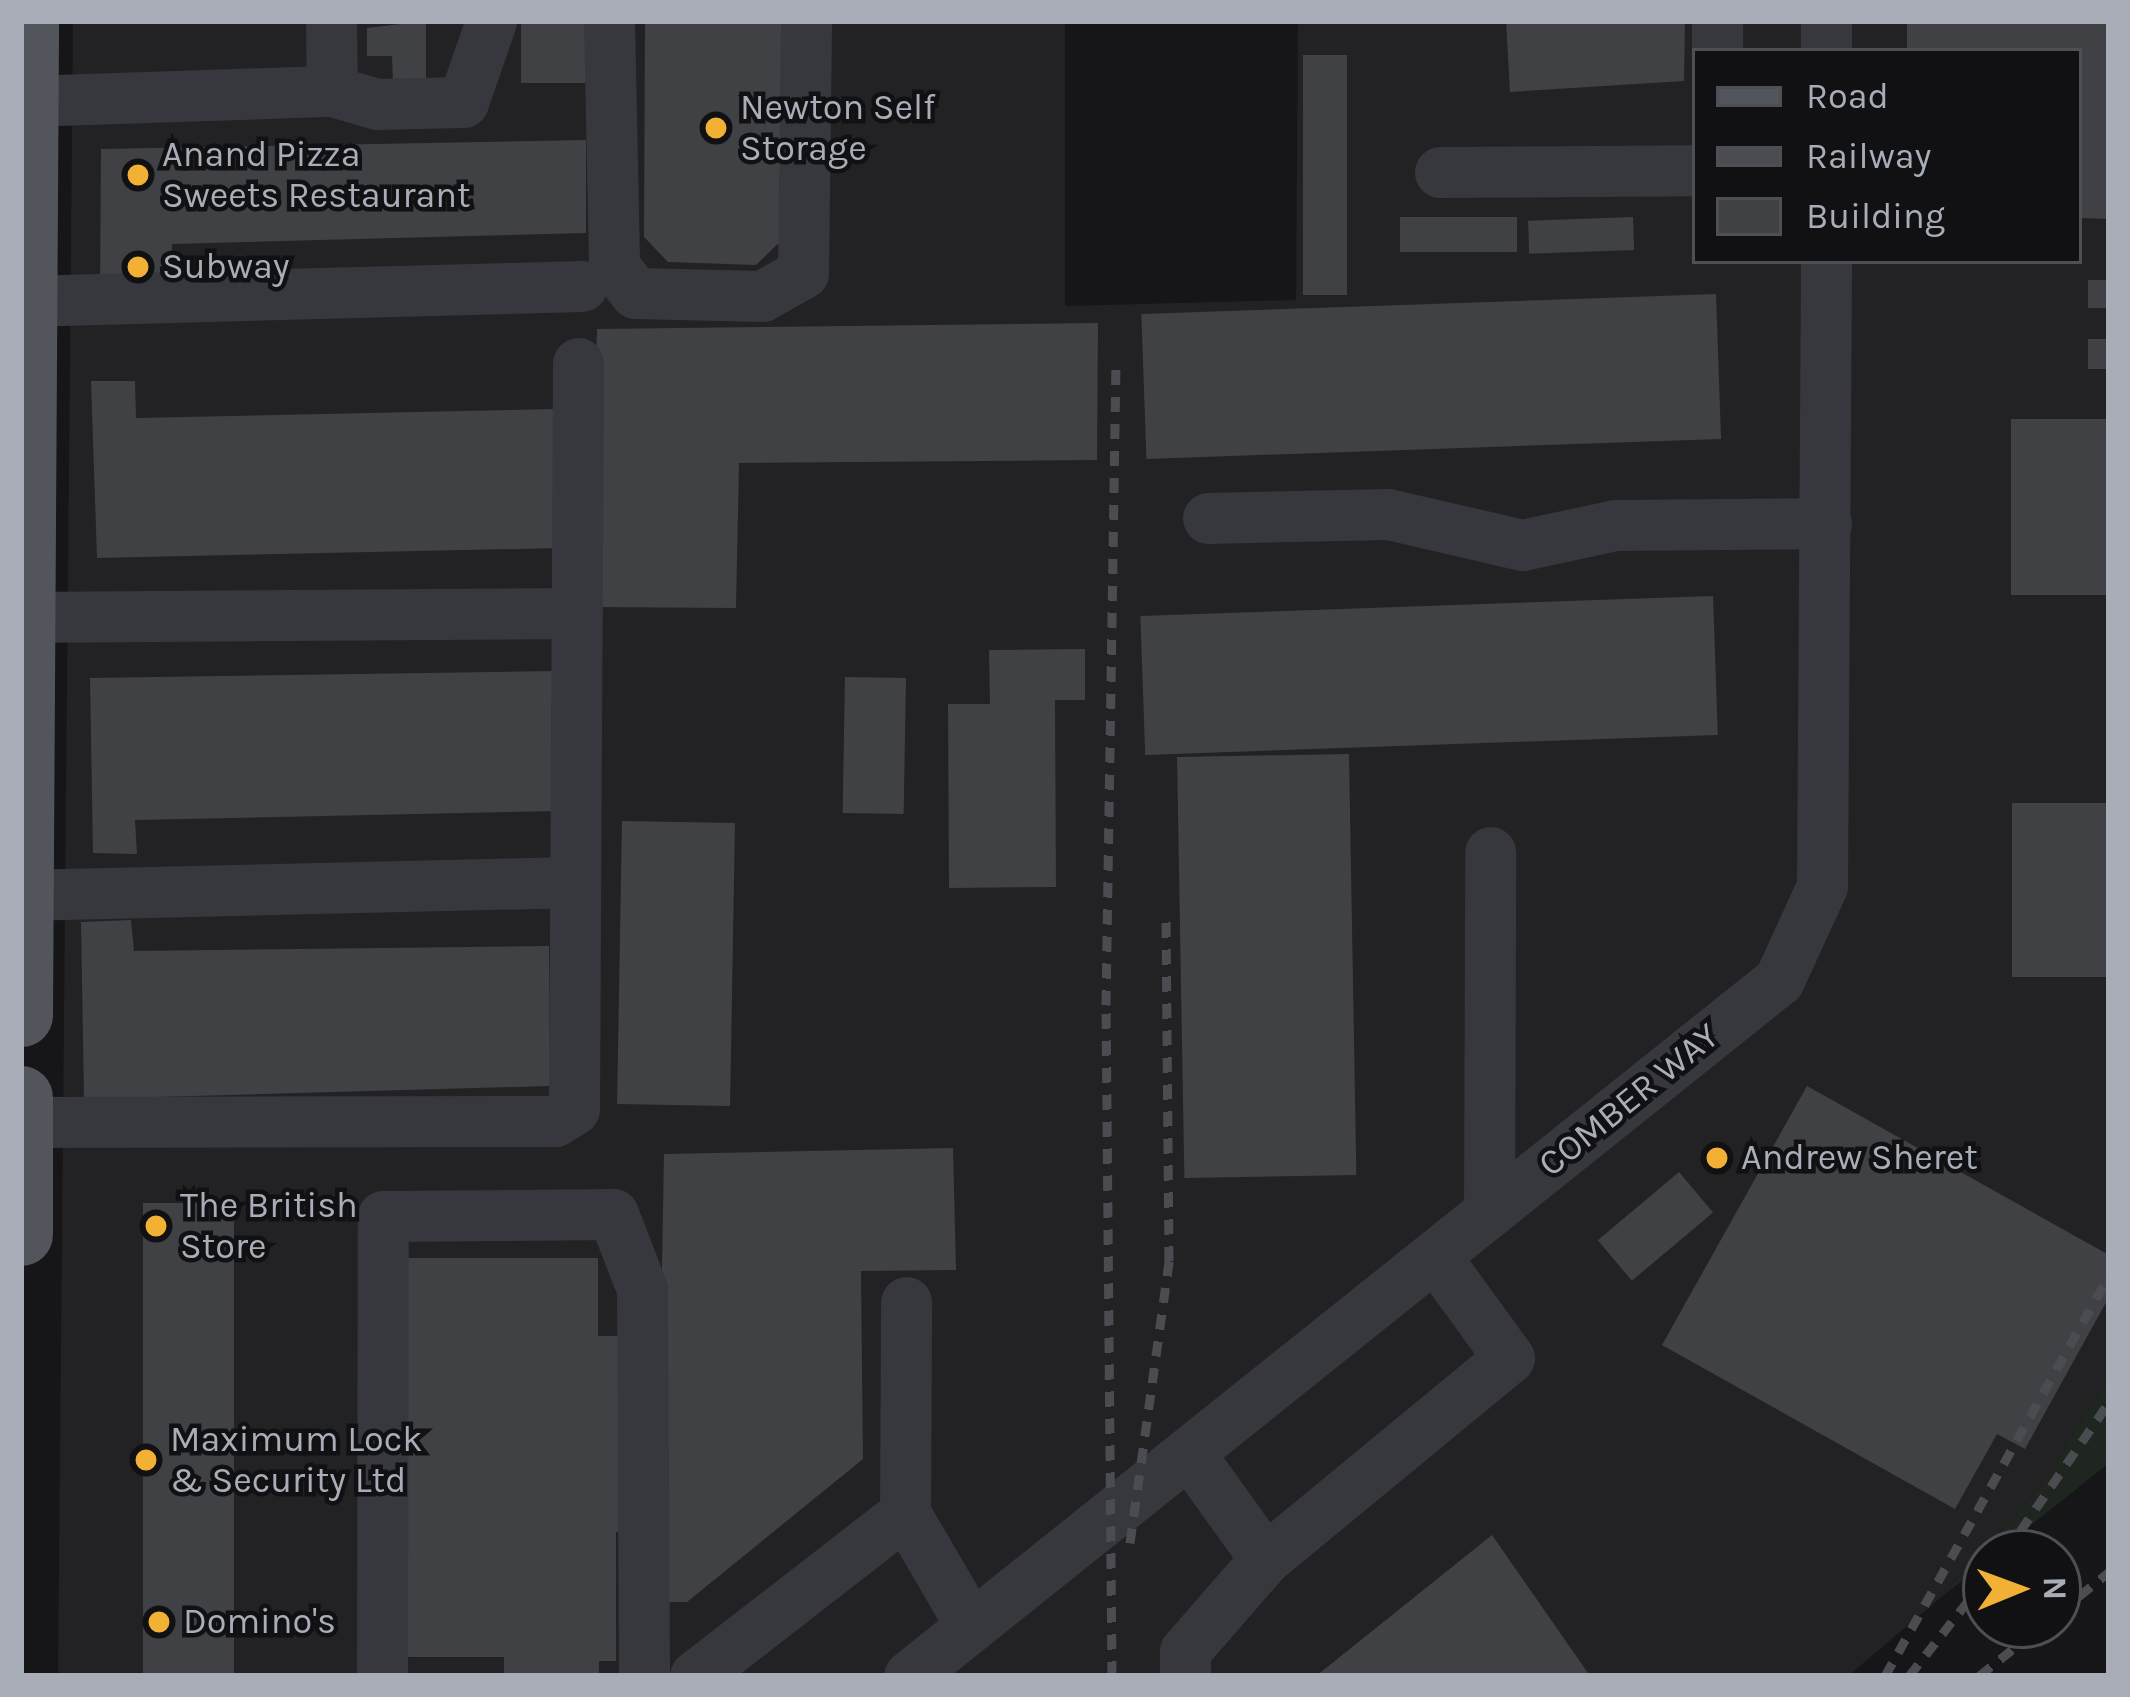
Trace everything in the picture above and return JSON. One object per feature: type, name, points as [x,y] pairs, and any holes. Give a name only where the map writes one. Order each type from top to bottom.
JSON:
[{"type":"main road","points":[[21,1015],[27,21]]},
{"type":"main road","points":[[21,1097],[21,1234]]},
{"type":"street","points":[[331,21],[332,91]]},
{"type":"street","points":[[26,101],[332,91],[377,104],[464,101],[491,21]]},
{"type":"street","points":[[609,21],[614,266],[635,293],[762,296],[803,273],[806,21]]},
{"type":"street","points":[[1440,172],[1692,170]]},
{"type":"street","name":"COMBER WAY","points":[[909,1676],[1779,980],[1802,944],[1822,886],[1826,264]]},
{"type":"street","points":[[26,301],[582,286]]},
{"type":"street","points":[[21,1122],[566,1117],[575,882],[578,362]]},
{"type":"street","points":[[1208,518],[1388,514],[1522,544],[1616,525],[1826,523]]},
{"type":"street","points":[[22,616],[577,614]]},
{"type":"street","points":[[1489,1212],[1490,852]]},
{"type":"street","points":[[22,895],[575,882]]},
{"type":"street","points":[[382,1676],[382,1216],[613,1214],[642,1288],[644,1676]]},
{"type":"street","points":[[1185,1676],[1185,1651],[1265,1559],[1509,1358],[1435,1256]]},
{"type":"street","points":[[906,1302],[905,1513],[971,1626]]},
{"type":"street","points":[[1189,1453],[1265,1559]]},
{"type":"street","points":[[695,1676],[905,1513]]},
{"type":"shaded area","points":[[73,21],[1065,21],[1065,306],[1296,300],[1298,21],[2109,21],[2109,1377],[2039,1489],[2003,1529],[1962,1529],[1962,1574],[1848,1676],[58,1676]]},
{"type":"shaded area","points":[[2109,1377],[2109,1463],[2026,1529],[2003,1529],[2039,1489]]},
{"type":"building","points":[[426,21],[426,83],[393,84],[392,56],[367,56],[367,28]]},
{"type":"building","points":[[521,21],[597,21],[597,83],[521,83]]},
{"type":"building","name":"Newton Self Storage","points":[[645,21],[788,21],[786,236],[756,265],[668,262],[644,237]]},
{"type":"building","points":[[1506,21],[1685,21],[1684,81],[1510,92]]},
{"type":"building","points":[[1907,21],[2109,21],[2109,219],[2082,218],[2082,48],[1907,48]]},
{"type":"building","points":[[1303,55],[1347,55],[1347,295],[1303,295]]},
{"type":"building","points":[[586,140],[586,233],[172,244],[171,295],[100,296],[101,149]]},
{"type":"building","points":[[1400,217],[1517,217],[1517,252],[1400,252]]},
{"type":"building","points":[[1633,217],[1634,250],[1529,254],[1528,221]]},
{"type":"building","points":[[2088,280],[2109,280],[2109,308],[2088,308]]},
{"type":"building","points":[[1716,294],[1721,439],[1146,459],[1141,314]]},
{"type":"building","points":[[1098,323],[1097,460],[739,463],[736,608],[590,607],[597,329]]},
{"type":"building","points":[[2088,339],[2109,339],[2109,369],[2088,369]]},
{"type":"building","points":[[91,381],[135,381],[136,418],[554,409],[561,548],[97,558]]},
{"type":"building","points":[[2011,419],[2109,419],[2109,595],[2011,595]]},
{"type":"building","points":[[1713,596],[1718,735],[1145,755],[1140,616]]},
{"type":"building","points":[[1085,649],[1085,700],[1055,700],[1056,887],[949,888],[948,704],[990,704],[989,650]]},
{"type":"building","points":[[553,671],[557,811],[135,820],[137,854],[93,853],[90,678]]},
{"type":"building","points":[[845,677],[906,678],[904,814],[843,813]]},
{"type":"building","points":[[1349,754],[1356,1175],[1184,1178],[1177,757]]},
{"type":"building","points":[[2012,803],[2109,803],[2109,977],[2012,977]]},
{"type":"building","points":[[622,821],[735,823],[730,1106],[617,1104]]},
{"type":"building","points":[[131,920],[134,951],[549,946],[550,1086],[84,1099],[81,922]]},
{"type":"building","points":[[1807,1086],[2109,1255],[2109,1297],[2025,1449],[1997,1434],[1955,1509],[1662,1345]]},
{"type":"building","points":[[953,1148],[956,1270],[861,1271],[863,1459],[687,1602],[656,1602],[664,1154]]},
{"type":"building","points":[[1679,1172],[1713,1213],[1632,1281],[1598,1240]]},
{"type":"building","points":[[143,1203],[234,1203],[234,1676],[143,1676]]},
{"type":"building","points":[[391,1258],[598,1258],[598,1336],[629,1336],[629,1532],[616,1532],[616,1661],[599,1661],[599,1676],[504,1676],[504,1657],[390,1657]]},
{"type":"building","points":[[1492,1535],[1590,1676],[1316,1676]]},
{"type":"railway","points":[[1112,1676],[1106,1005],[1116,361]]},
{"type":"railway","points":[[1130,1543],[1169,1261],[1166,916]]},
{"type":"railway","points":[[1885,1676],[2109,1275]]},
{"type":"railway","points":[[2022,1529],[2109,1402]]},
{"type":"railway","points":[[2082,1594],[2109,1572]]},
{"type":"railway","points":[[1909,1676],[1962,1609]]},
{"type":"railway","points":[[1979,1676],[2013,1649]]},
{"type":"place","name":"Newton Self Storage","points":[[716,128]]},
{"type":"place","name":"Anand Pizza Sweets Restaurant","points":[[138,175]]},
{"type":"place","name":"Subway","points":[[138,267]]},
{"type":"place","name":"Andrew Sheret","points":[[1717,1158]]},
{"type":"place","name":"The British Store","points":[[156,1226]]},
{"type":"place","name":"Maximum Lock & Security Ltd","points":[[146,1460]]},
{"type":"place","name":"Domino's","points":[[159,1622]]}]
